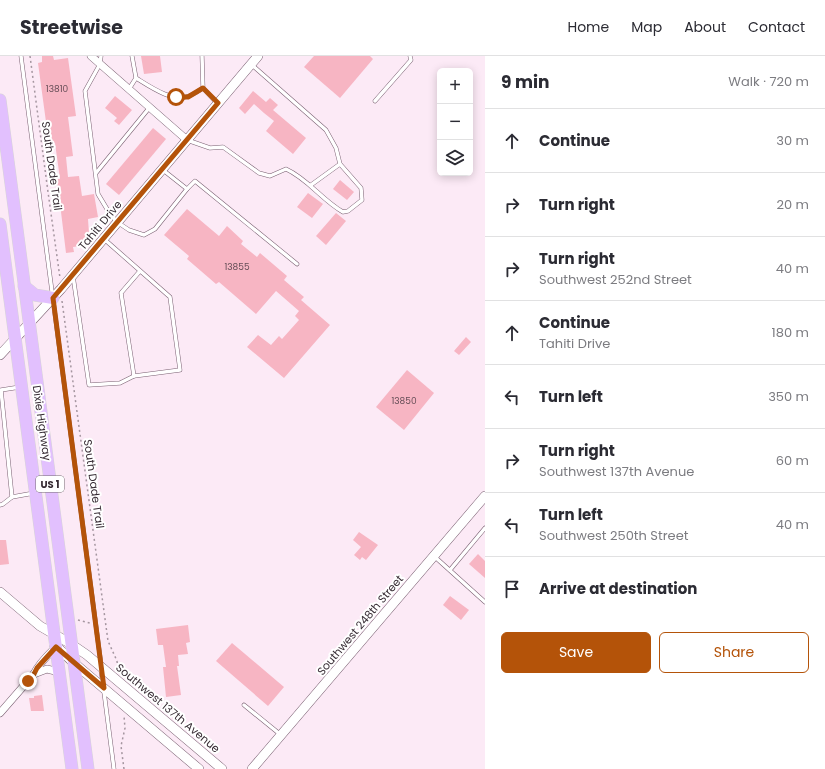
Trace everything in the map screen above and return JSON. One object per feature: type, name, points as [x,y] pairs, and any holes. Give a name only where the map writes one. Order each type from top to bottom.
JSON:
[{"type":"highway","name":"Dixie Highway","points":[[0,100],[88,769]]},
{"type":"highway","name":"Dixie Highway","points":[[0,224],[72,769]]},
{"type":"highway","points":[[24,286],[35,295],[57,298]]},
{"type":"highway","points":[[36,493],[44,500],[46,506],[53,565],[64,589]]},
{"type":"street","points":[[91,56],[100,60],[129,89],[187,140]]},
{"type":"street","name":"Tahiti Drive","points":[[0,355],[29,324],[57,298],[73,275],[117,222],[258,56]]},
{"type":"street","name":"Southwest 248th Street","points":[[252,769],[484,499]]},
{"type":"street","name":"Southwest 137th Avenue","points":[[0,592],[40,626],[56,647],[199,769]]},
{"type":"street","name":"Southwest 137th Avenue","points":[[40,626],[71,644],[101,667],[222,769]]},
{"type":"street","points":[[0,713],[56,647]]},
{"type":"street","points":[[34,674],[47,669],[59,672]]},
{"type":"lane","points":[[21,56],[57,298],[114,769]]},
{"type":"lane","points":[[129,89],[136,78],[132,56]]},
{"type":"lane","points":[[202,56],[203,88],[218,103]]},
{"type":"lane","points":[[375,101],[410,60],[410,56]]},
{"type":"lane","points":[[100,60],[85,91],[98,194],[110,214],[117,222],[129,230],[144,235],[155,229],[195,181],[297,264]]},
{"type":"lane","points":[[187,140],[210,148],[223,147],[259,173],[265,175],[270,176],[286,169],[296,173],[335,207],[343,212],[348,211],[362,200],[361,188],[340,164],[336,148],[326,130],[251,64]]},
{"type":"lane","points":[[136,78],[159,92],[176,97],[188,97],[203,88]]},
{"type":"lane","points":[[96,173],[150,107]]},
{"type":"lane","points":[[311,185],[340,164]]},
{"type":"lane","points":[[162,169],[188,189]]},
{"type":"lane","points":[[73,275],[89,385],[120,383],[134,376],[180,370],[170,297],[104,239]]},
{"type":"lane","points":[[134,376],[121,293],[140,271]]},
{"type":"lane","points":[[12,497],[0,390],[22,387]]},
{"type":"lane","points":[[0,505],[12,497],[36,493]]},
{"type":"lane","points":[[450,570],[485,528]]},
{"type":"lane","points":[[434,556],[485,602]]},
{"type":"lane","points":[[244,705],[282,735]]},
{"type":"path","name":"South Dade Trail","points":[[30,56],[60,277]]},
{"type":"path","name":"South Dade Trail","points":[[57,298],[108,641],[117,661],[118,674]]},
{"type":"path","points":[[73,618],[90,623]]},
{"type":"path","points":[[100,622],[105,621]]},
{"type":"path","points":[[124,712],[125,728],[120,746],[124,769]]},
{"type":"building","points":[[42,56],[53,56],[54,60],[68,58],[76,116],[68,117],[73,156],[66,157],[68,177],[79,176],[82,196],[94,194],[98,217],[88,219],[88,245],[73,247],[74,252],[66,253],[57,179],[60,179],[55,143],[49,144],[38,63],[42,62]]},
{"type":"building","points":[[141,56],[160,56],[162,72],[144,74]]},
{"type":"building","points":[[314,56],[370,56],[373,59],[340,98],[304,67]]},
{"type":"building","points":[[253,91],[266,102],[270,98],[278,105],[273,110],[306,138],[293,154],[266,131],[274,121],[254,104],[245,114],[239,108]]},
{"type":"building","points":[[115,96],[132,110],[119,125],[114,121],[117,118],[105,108]]},
{"type":"building","points":[[153,128],[166,139],[119,195],[106,184]]},
{"type":"building","points":[[340,180],[354,192],[347,200],[333,189]]},
{"type":"building","points":[[308,193],[323,204],[312,218],[297,207]]},
{"type":"building","points":[[187,209],[219,236],[227,226],[243,241],[241,244],[257,257],[260,253],[287,276],[284,280],[304,297],[301,300],[330,325],[284,378],[247,347],[258,335],[271,345],[279,336],[282,339],[299,320],[295,316],[299,311],[276,291],[256,314],[219,282],[216,284],[187,259],[189,256],[164,235]]},
{"type":"building","points":[[336,213],[346,221],[326,245],[316,236]]},
{"type":"building","points":[[466,337],[471,342],[459,355],[454,351]]},
{"type":"building","points":[[407,370],[434,393],[404,430],[376,407]]},
{"type":"building","points":[[359,532],[378,545],[366,560],[362,557],[360,560],[354,555],[361,547],[353,540]]},
{"type":"building","points":[[0,540],[6,540],[9,564],[0,565]]},
{"type":"building","points":[[478,554],[485,561],[485,578],[469,564]]},
{"type":"building","points":[[450,596],[469,610],[461,620],[443,605]]},
{"type":"building","points":[[188,625],[190,642],[186,643],[188,654],[178,655],[179,666],[177,666],[181,695],[166,697],[163,667],[166,667],[163,645],[158,645],[156,629]]},
{"type":"building","points":[[232,643],[284,687],[268,706],[216,661]]},
{"type":"building","points":[[42,695],[44,711],[31,711],[29,698]]},
{"type":"route","points":[[28,681],[37,668],[56,647],[104,688],[53,298],[218,103],[203,88],[188,97],[176,97]]}]
